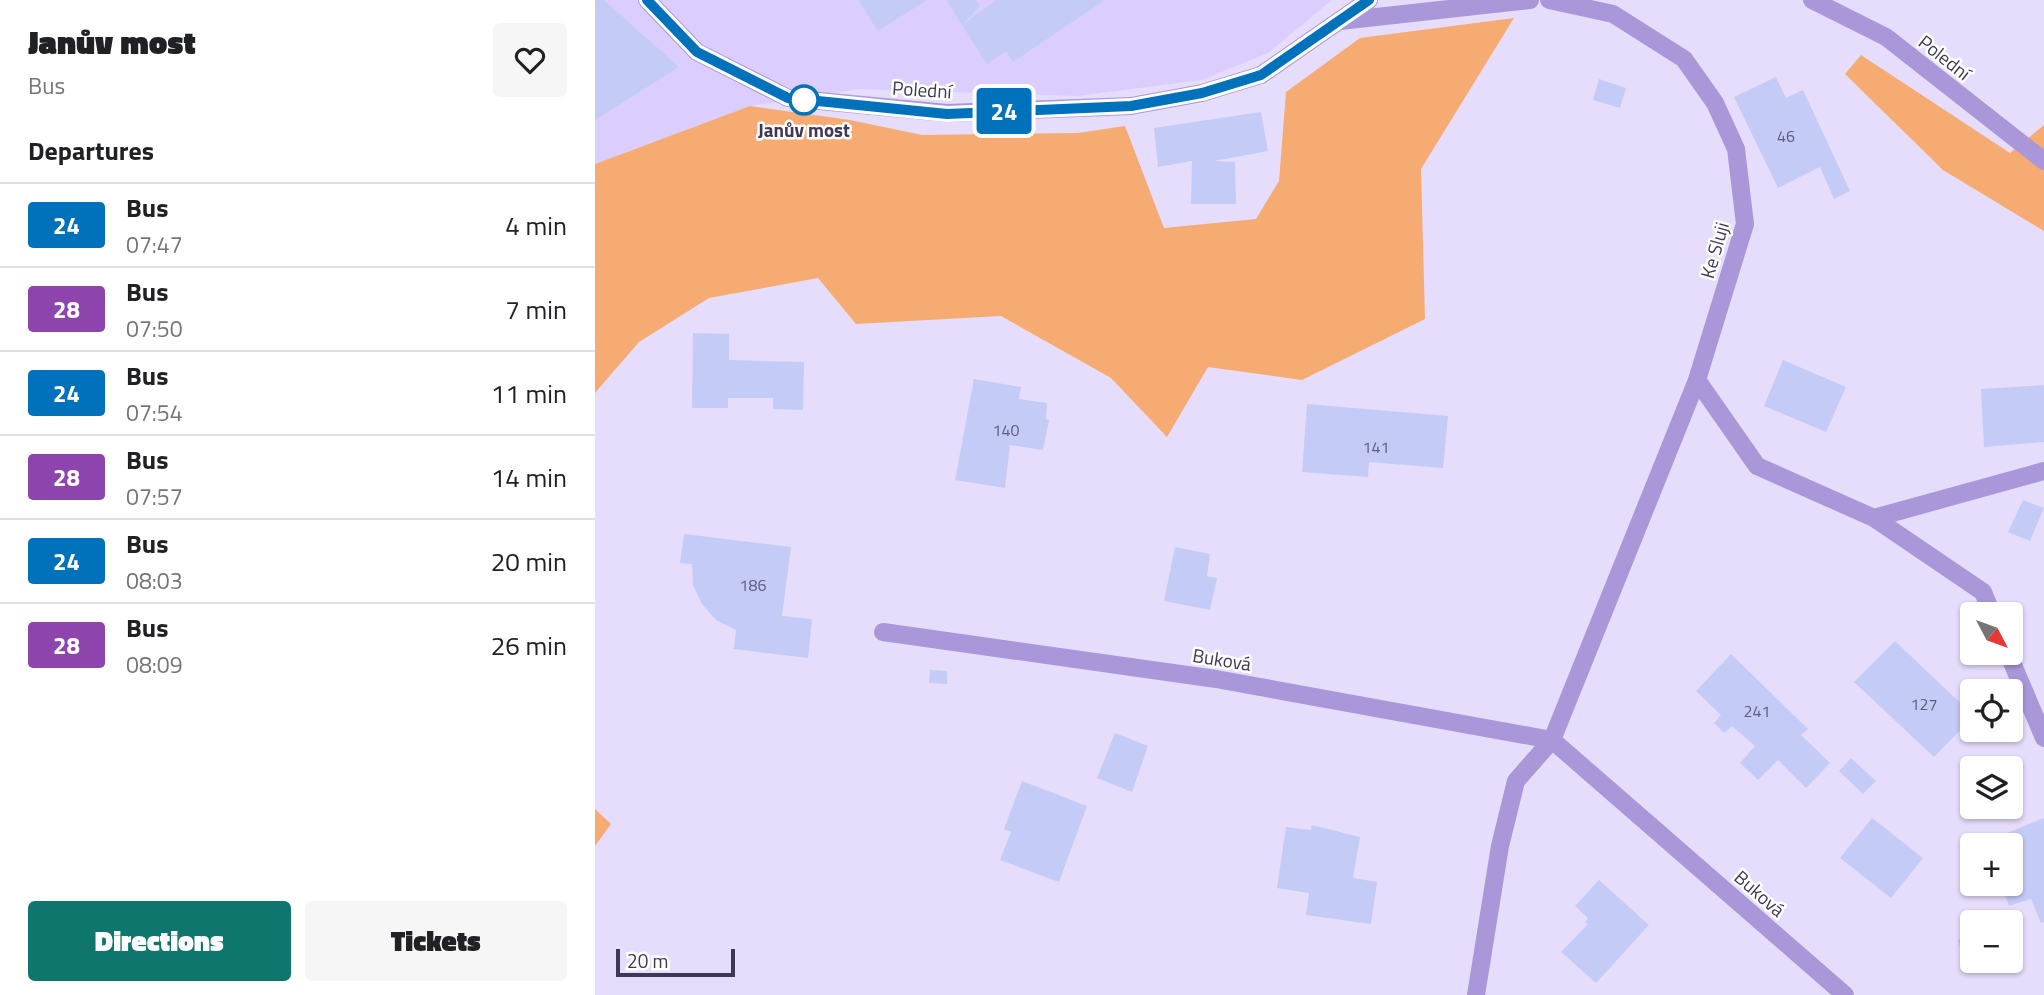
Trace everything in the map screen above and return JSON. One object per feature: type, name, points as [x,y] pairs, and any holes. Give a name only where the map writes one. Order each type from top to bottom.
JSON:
[{"type":"street","name":"Polední","points":[[647,0],[697,52],[788,98],[947,114],[1131,106],[1202,93],[1261,75],[1369,0]]},
{"type":"street","points":[[1340,21],[1530,0]]},
{"type":"street","name":"Ke Sluji","points":[[1549,0],[1613,14],[1684,59],[1715,103],[1736,149],[1745,225],[1697,380]]},
{"type":"street","name":"Polední","points":[[1812,0],[1886,37],[2044,161]]},
{"type":"street","points":[[1697,380],[1757,466],[1874,518],[1983,592],[1987,602]]},
{"type":"street","points":[[1476,995],[1500,846],[1516,781],[1552,740],[1697,380]]},
{"type":"street","points":[[1874,518],[2044,471]]},
{"type":"street","name":"Buková","points":[[883,632],[1216,679],[1552,740],[1845,995]]},
{"type":"street","points":[[2013,665],[2044,738]]},
{"type":"shaded area","points":[[595,0],[1332,0],[1268,53],[1202,80],[1077,96],[859,89],[750,106],[595,164]]},
{"type":"shaded area","points":[[1514,18],[1421,169],[1425,319],[1302,380],[1208,367],[1167,437],[1111,378],[1001,316],[856,324],[818,278],[709,298],[639,342],[595,393],[595,164],[750,106],[850,120],[922,135],[1078,133],[1125,126],[1164,228],[1256,219],[1279,181],[1286,92],[1360,38]]},
{"type":"shaded area","points":[[1861,55],[2010,153],[2044,125],[2044,231],[1943,170],[1845,74]]},
{"type":"shaded area","points":[[595,809],[611,824],[595,846]]},
{"type":"building","points":[[595,0],[604,0],[679,67],[595,120]]},
{"type":"building","points":[[858,0],[927,0],[878,31]]},
{"type":"building","points":[[946,0],[976,0],[980,6],[962,25]]},
{"type":"building","points":[[996,0],[1105,0],[1013,62],[1006,51],[987,64],[962,25]]},
{"type":"building","points":[[1776,77],[1786,98],[1803,90],[1850,191],[1834,199],[1820,167],[1778,188],[1734,97]]},
{"type":"building","points":[[1599,79],[1626,88],[1620,108],[1593,100]]},
{"type":"building","points":[[1261,112],[1268,151],[1214,161],[1235,162],[1236,204],[1191,204],[1192,161],[1158,167],[1154,128]]},
{"type":"building","points":[[693,333],[729,334],[729,360],[804,362],[803,410],[773,409],[773,398],[728,398],[728,408],[692,408]]},
{"type":"building","points":[[1783,360],[1846,387],[1826,432],[1764,406]]},
{"type":"building","points":[[974,379],[1021,387],[1019,399],[1047,403],[1046,419],[1049,420],[1043,450],[1010,445],[1005,488],[955,480]]},
{"type":"building","points":[[2044,385],[2044,442],[1984,447],[1981,389]]},
{"type":"building","points":[[1307,404],[1448,416],[1443,468],[1369,462],[1368,477],[1302,472]]},
{"type":"building","points":[[2023,500],[2044,508],[2030,541],[2008,532]]},
{"type":"building","points":[[684,534],[791,547],[782,616],[812,619],[808,658],[734,649],[736,630],[716,620],[702,604],[693,585],[692,564],[680,563]]},
{"type":"building","points":[[1175,547],[1210,554],[1207,576],[1217,578],[1210,610],[1164,601]]},
{"type":"building","points":[[1895,641],[1960,703],[1960,730],[1934,757],[1854,682]]},
{"type":"building","points":[[1731,654],[1808,729],[1801,735],[1830,763],[1806,788],[1778,760],[1758,780],[1740,763],[1755,746],[1732,726],[1724,733],[1714,723],[1721,715],[1696,691]]},
{"type":"building","points":[[930,670],[947,671],[947,684],[929,683]]},
{"type":"building","points":[[1115,733],[1148,746],[1132,792],[1097,778]]},
{"type":"building","points":[[1851,758],[1876,781],[1863,794],[1839,771]]},
{"type":"building","points":[[1022,781],[1087,806],[1059,882],[1000,860],[1011,832],[1004,829]]},
{"type":"building","points":[[1872,818],[1923,858],[1891,898],[1840,858]]},
{"type":"building","points":[[2044,818],[2044,922],[2041,923],[2031,899],[2009,906],[2005,896],[2023,896],[2023,833],[2007,833]]},
{"type":"building","points":[[1312,825],[1360,837],[1353,878],[1377,882],[1371,924],[1306,915],[1309,893],[1277,888],[1286,827],[1311,830]]},
{"type":"building","points":[[1599,880],[1649,925],[1596,983],[1561,952],[1588,924],[1585,922],[1588,918],[1575,906]]},
{"type":"bus line","name":"24","points":[[647,0],[697,52],[788,98],[947,114],[1131,106],[1202,93],[1261,75],[1369,0]]},
{"type":"place","name":"Janův most","points":[[804,100]]}]
